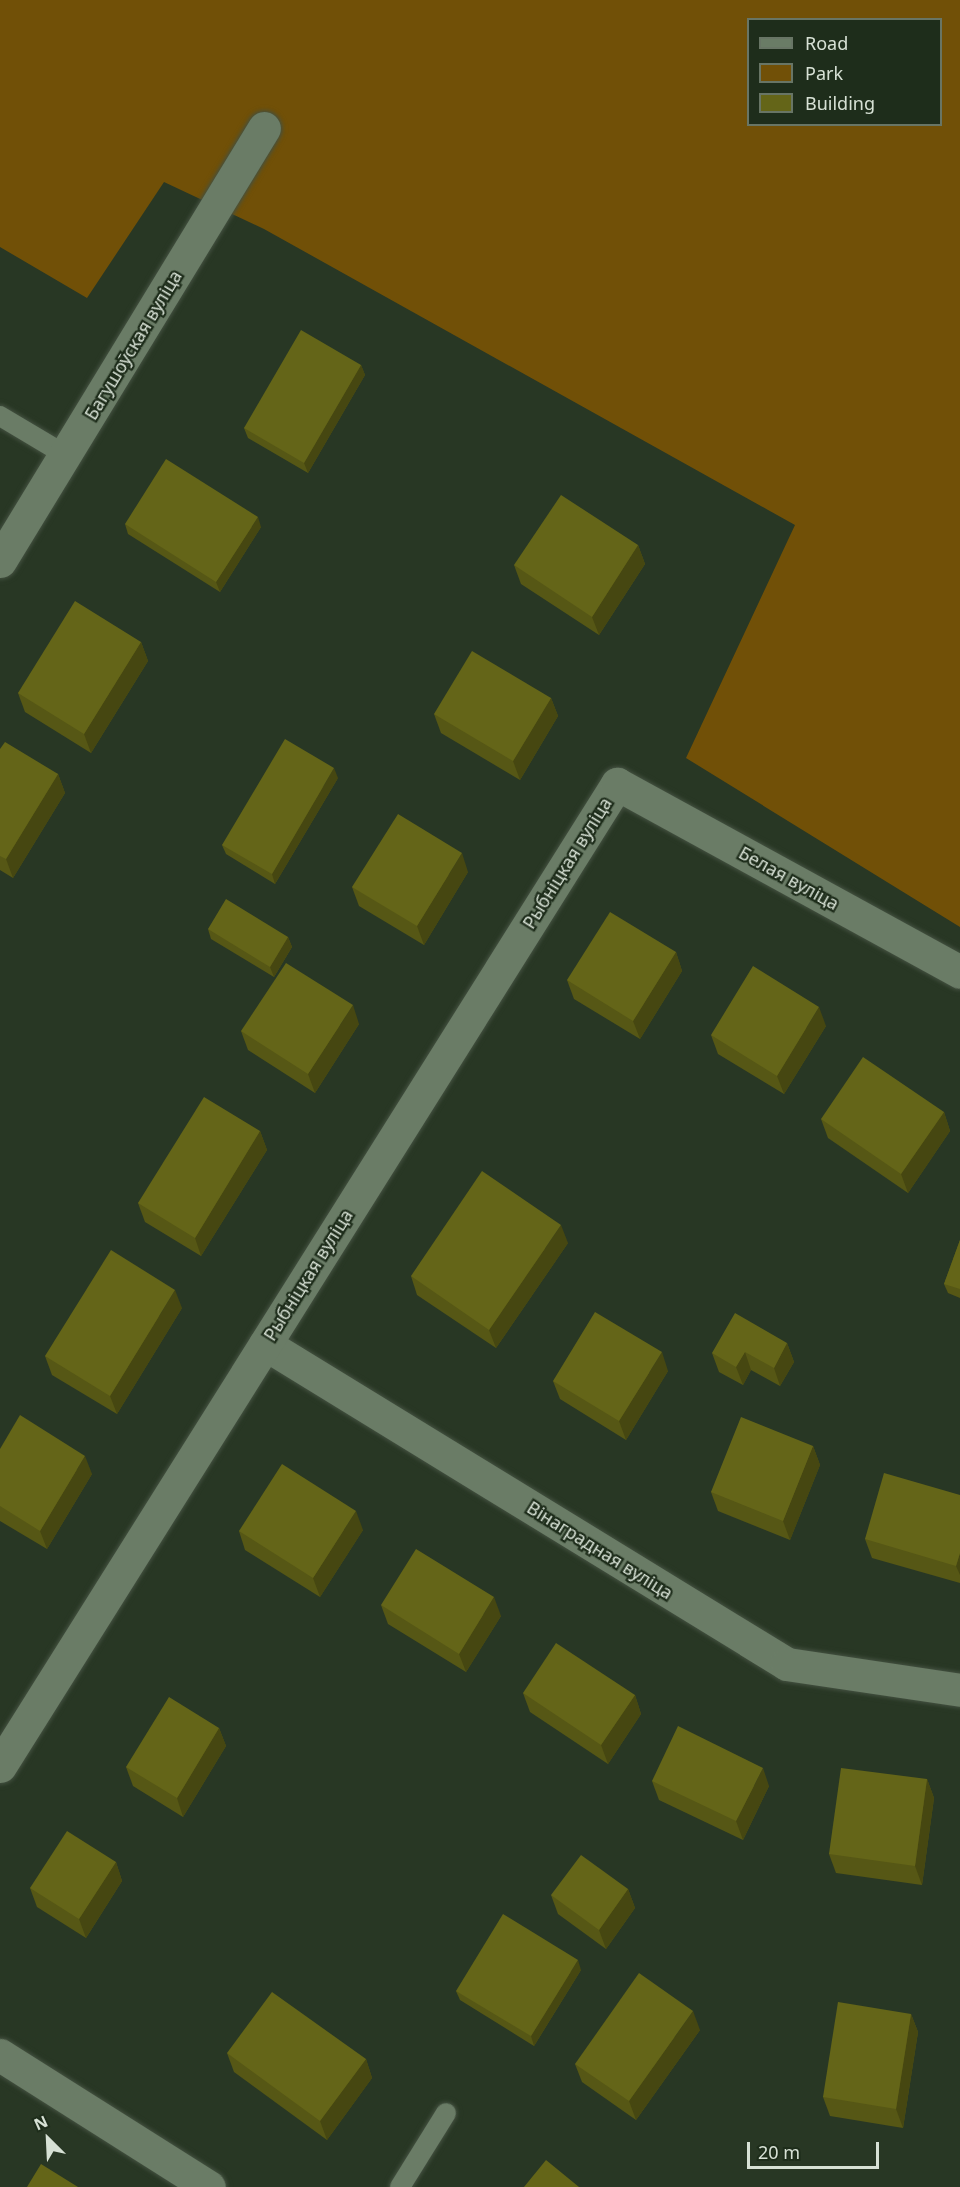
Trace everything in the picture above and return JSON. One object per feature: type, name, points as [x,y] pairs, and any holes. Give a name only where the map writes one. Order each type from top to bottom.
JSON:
[{"type":"street","name":"Багушоўская вуліца","points":[[0,561],[67,456],[264,128]]},
{"type":"street","name":"Белая вуліца","points":[[617,784],[960,972]]},
{"type":"street","name":"Рыбніцкая вуліца","points":[[0,1766],[617,784]]},
{"type":"street","name":"Вінаградная вуліца","points":[[265,1344],[788,1664],[960,1690]]},
{"type":"street","points":[[0,2055],[209,2187]]},
{"type":"lane","points":[[0,416],[67,456]]},
{"type":"lane","points":[[400,2187],[446,2113]]},
{"type":"green space","points":[[0,0],[960,0],[960,927],[686,758],[795,525],[264,229],[164,182],[87,298],[0,247]]},
{"type":"building","points":[[301,330],[361,365],[304,463],[244,428]]},
{"type":"building","points":[[166,459],[258,517],[216,582],[125,524]]},
{"type":"building","points":[[561,495],[638,545],[592,617],[514,565]]},
{"type":"building","points":[[75,601],[141,642],[84,734],[18,693]]},
{"type":"building","points":[[472,651],[551,698],[513,761],[434,714]]},
{"type":"building","points":[[285,739],[334,768],[272,874],[222,845]]},
{"type":"building","points":[[5,742],[58,774],[6,859],[0,856],[0,749]]},
{"type":"building","points":[[398,814],[462,853],[417,926],[352,887]]},
{"type":"building","points":[[226,899],[288,937],[270,967],[208,929]]},
{"type":"building","points":[[610,912],[676,952],[633,1021],[567,980]]},
{"type":"building","points":[[286,963],[353,1005],[308,1074],[241,1031]]},
{"type":"building","points":[[753,966],[819,1007],[777,1076],[711,1035]]},
{"type":"building","points":[[863,1057],[944,1112],[901,1174],[821,1119]]},
{"type":"building","points":[[204,1097],[260,1131],[195,1238],[138,1203]]},
{"type":"building","points":[[482,1171],[561,1225],[489,1330],[411,1276]]},
{"type":"building","points":[[960,1240],[960,1289],[944,1284]]},
{"type":"building","points":[[111,1250],[175,1290],[110,1396],[45,1356]]},
{"type":"building","points":[[595,1312],[662,1352],[619,1421],[553,1381]]},
{"type":"building","points":[[735,1313],[787,1343],[774,1368],[745,1352],[736,1367],[712,1353]]},
{"type":"building","points":[[20,1415],[85,1456],[40,1531],[0,1506],[0,1449]]},
{"type":"building","points":[[741,1417],[813,1446],[783,1521],[711,1492]]},
{"type":"building","points":[[282,1464],[356,1511],[313,1578],[239,1531]]},
{"type":"building","points":[[884,1473],[960,1495],[960,1553],[956,1566],[865,1539]]},
{"type":"building","points":[[416,1549],[494,1597],[459,1654],[381,1605]]},
{"type":"building","points":[[556,1643],[635,1695],[601,1745],[523,1693]]},
{"type":"building","points":[[169,1697],[219,1728],[177,1798],[126,1767]]},
{"type":"building","points":[[678,1726],[763,1768],[736,1821],[652,1781]]},
{"type":"building","points":[[841,1768],[927,1779],[915,1866],[829,1854]]},
{"type":"building","points":[[67,1831],[116,1862],[79,1919],[30,1888]]},
{"type":"building","points":[[581,1855],[628,1889],[599,1930],[551,1895]]},
{"type":"building","points":[[503,1914],[578,1960],[531,2036],[456,1991]]},
{"type":"building","points":[[639,1973],[693,2011],[629,2101],[575,2064]]},
{"type":"building","points":[[272,1992],[366,2059],[320,2121],[227,2053]]},
{"type":"building","points":[[838,2002],[911,2014],[896,2109],[823,2097]]},
{"type":"building","points":[[546,2160],[579,2187],[524,2187]]},
{"type":"building","points":[[41,2164],[78,2187],[27,2187]]}]
